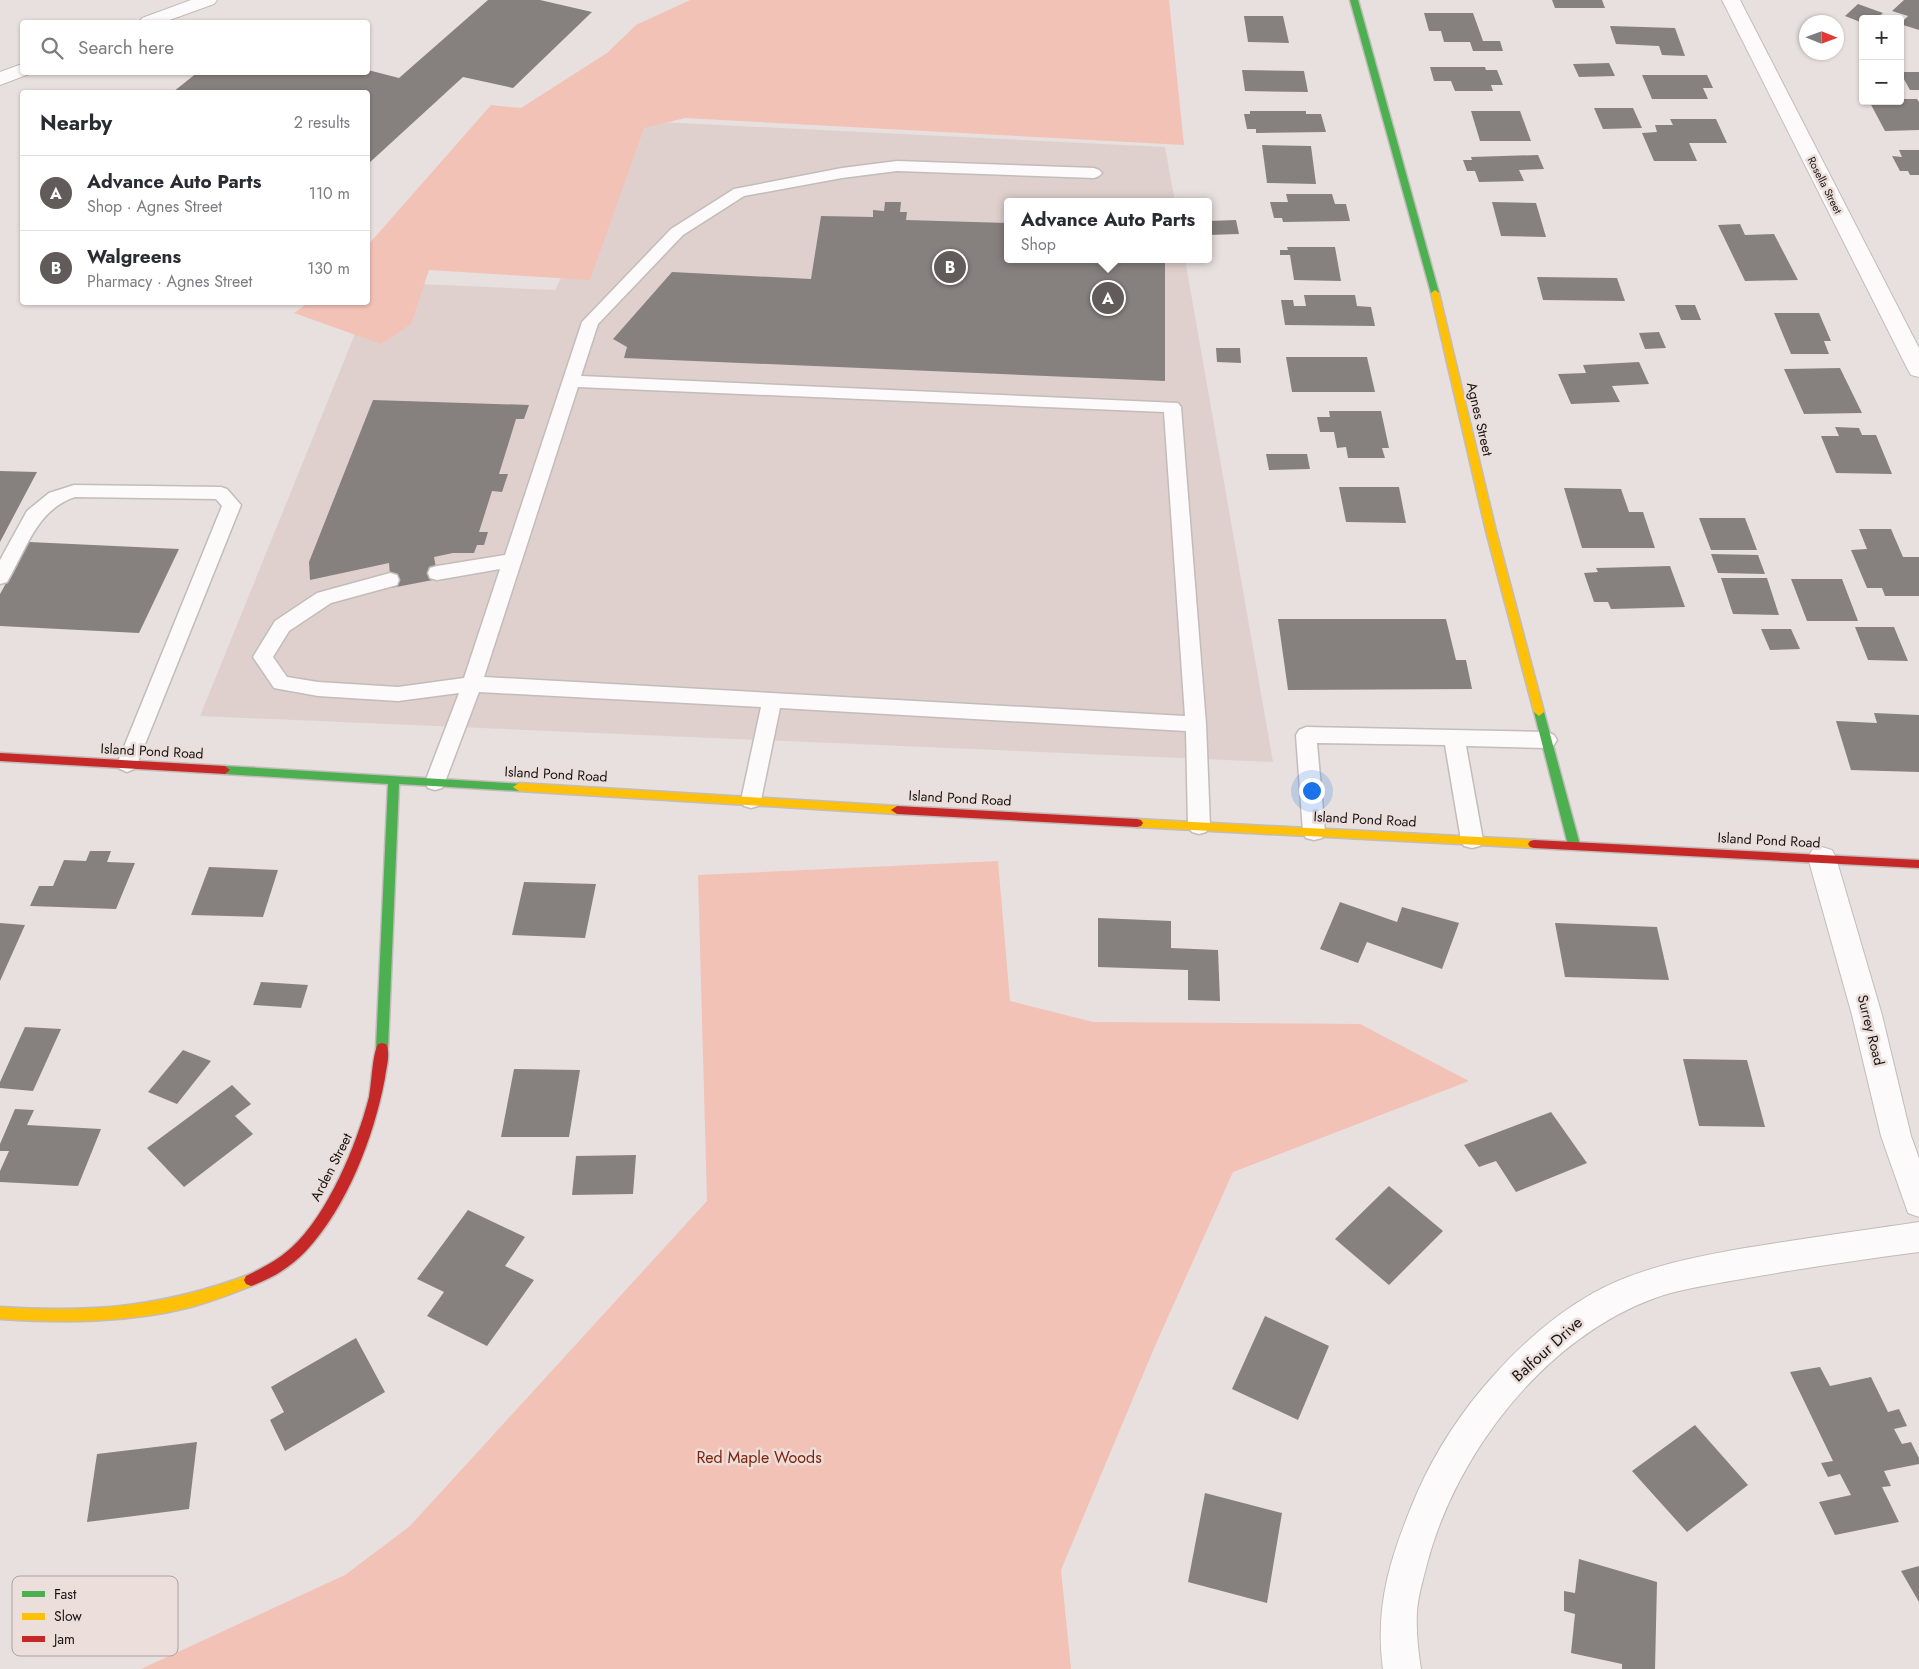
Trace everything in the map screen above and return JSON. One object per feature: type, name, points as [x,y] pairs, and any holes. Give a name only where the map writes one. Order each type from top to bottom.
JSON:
[{"type":"street","points":[[153,20],[208,0]]},
{"type":"street","name":"Agnes Street","points":[[1354,0],[1434,288],[1491,531],[1574,845]]},
{"type":"street","name":"Rosella Street","points":[[1731,0],[1919,370]]},
{"type":"street","points":[[0,79],[20,71]]},
{"type":"street","name":"Island Pond Road","points":[[0,757],[1199,826],[1919,864]]},
{"type":"street","name":"Arden Street","points":[[0,1314],[74,1317],[144,1311],[179,1305],[222,1292],[262,1275],[296,1252],[312,1233],[338,1192],[359,1149],[373,1107],[381,1066],[394,780]]},
{"type":"street","name":"Surrey Road","points":[[1822,858],[1858,978],[1896,1136],[1919,1203]]},
{"type":"street","name":"Balfour Drive","points":[[1402,1669],[1399,1611],[1408,1564],[1422,1520],[1441,1479],[1485,1411],[1538,1352],[1568,1326],[1600,1305],[1650,1284],[1705,1271],[1808,1252],[1919,1237]]},
{"type":"lane","points":[[435,782],[472,684],[590,322],[677,232],[739,192],[842,173],[897,166],[1094,173]]},
{"type":"lane","points":[[571,381],[1172,407],[1196,724],[1199,826]]},
{"type":"lane","points":[[0,578],[34,515],[55,497],[74,491],[202,491],[221,493],[232,505],[127,764]]},
{"type":"lane","points":[[437,573],[512,560]]},
{"type":"lane","points":[[390,580],[324,598],[282,626],[263,657],[281,683],[318,689],[398,694],[472,684],[1196,724]]},
{"type":"lane","points":[[751,800],[772,701]]},
{"type":"lane","points":[[1314,832],[1306,735],[1547,740]]},
{"type":"lane","points":[[1454,738],[1472,840]]},
{"type":"shaded area","points":[[638,121],[1165,147],[1174,198],[1004,198],[1004,263],[1186,263],[1273,762],[200,716],[367,305],[370,305],[370,297],[376,282],[555,290]]},
{"type":"green space","points":[[690,0],[1169,0],[1184,145],[685,118],[644,128],[590,280],[429,270],[411,324],[381,344],[294,313],[305,305],[370,305],[370,243],[491,105],[521,108],[607,53],[636,25]]},
{"type":"green space","name":"Red Maple Woods","points":[[998,861],[1010,1001],[1093,1022],[1360,1024],[1469,1081],[1233,1172],[1155,1346],[1061,1570],[1071,1669],[141,1669],[169,1656],[178,1656],[178,1652],[345,1575],[410,1526],[707,1201],[698,875]]},
{"type":"building","points":[[488,0],[540,0],[592,12],[513,88],[463,77],[370,162],[370,90],[176,90],[194,75],[370,75],[370,71],[399,78]]},
{"type":"building","points":[[1552,0],[1602,0],[1605,8],[1555,8]]},
{"type":"building","points":[[1904,0],[1919,0],[1919,30],[1904,25],[1904,20],[1908,16],[1892,11]]},
{"type":"building","points":[[1858,4],[1883,13],[1881,15],[1859,15],[1859,21],[1845,16]]},
{"type":"building","points":[[1424,13],[1473,13],[1483,41],[1500,41],[1503,51],[1473,51],[1470,42],[1444,42],[1441,31],[1429,31]]},
{"type":"building","points":[[1244,16],[1283,16],[1289,43],[1248,42]]},
{"type":"building","points":[[1610,26],[1675,28],[1685,56],[1662,55],[1659,46],[1616,44]]},
{"type":"building","points":[[1609,63],[1615,76],[1579,77],[1573,64]]},
{"type":"building","points":[[1430,67],[1485,67],[1486,70],[1497,70],[1503,85],[1491,85],[1493,91],[1455,91],[1451,81],[1434,81]]},
{"type":"building","points":[[1242,70],[1304,71],[1308,92],[1245,91]]},
{"type":"building","points":[[1904,72],[1919,72],[1919,90],[1910,90],[1904,79]]},
{"type":"building","points":[[1642,75],[1707,75],[1713,88],[1703,88],[1708,99],[1652,99]]},
{"type":"building","points":[[1904,99],[1917,99],[1919,102],[1919,130],[1885,131],[1871,105],[1904,105]]},
{"type":"building","points":[[1594,108],[1633,108],[1642,128],[1603,129]]},
{"type":"building","points":[[1250,111],[1306,111],[1306,114],[1321,114],[1326,132],[1256,133],[1256,129],[1247,129],[1244,114],[1250,114]]},
{"type":"building","points":[[1471,111],[1520,111],[1531,141],[1480,141]]},
{"type":"building","points":[[1670,119],[1716,119],[1727,143],[1689,143],[1697,161],[1654,161],[1642,133],[1657,132],[1655,125],[1673,125]]},
{"type":"building","points":[[1262,145],[1311,146],[1316,184],[1267,183]]},
{"type":"building","points":[[1899,150],[1919,150],[1919,175],[1910,175],[1908,171],[1900,171],[1892,156],[1902,157]]},
{"type":"building","points":[[1538,155],[1544,169],[1519,170],[1524,181],[1479,182],[1475,171],[1467,171],[1463,160],[1472,160],[1471,157]]},
{"type":"building","points":[[1286,194],[1332,194],[1335,204],[1346,204],[1350,221],[1283,222],[1282,218],[1274,218],[1270,202],[1288,202]]},
{"type":"building","points":[[885,202],[901,202],[900,212],[907,212],[906,220],[1004,223],[1004,263],[1165,263],[1165,381],[624,358],[627,347],[613,339],[672,272],[811,279],[821,216],[873,217],[873,210],[884,211]]},
{"type":"building","points":[[1492,202],[1536,203],[1546,237],[1501,236]]},
{"type":"building","points":[[1236,220],[1239,234],[1212,235],[1212,221]]},
{"type":"building","points":[[1740,224],[1745,235],[1774,234],[1798,280],[1745,281],[1718,225]]},
{"type":"building","points":[[1287,247],[1335,247],[1341,281],[1294,280],[1290,255],[1280,255],[1280,250],[1288,250]]},
{"type":"building","points":[[1537,277],[1617,278],[1625,301],[1543,300]]},
{"type":"building","points":[[1304,295],[1355,295],[1357,306],[1371,307],[1375,326],[1285,325],[1281,300],[1293,300],[1294,306],[1306,306]]},
{"type":"building","points":[[1675,305],[1695,305],[1701,320],[1681,320]]},
{"type":"building","points":[[1774,313],[1819,313],[1831,341],[1824,341],[1829,354],[1791,354]]},
{"type":"building","points":[[1659,332],[1666,348],[1645,349],[1639,333]]},
{"type":"building","points":[[1216,348],[1240,348],[1241,363],[1217,362]]},
{"type":"building","points":[[1286,357],[1367,357],[1375,392],[1292,392]]},
{"type":"building","points":[[1639,362],[1649,384],[1612,386],[1620,402],[1571,404],[1558,374],[1586,373],[1583,365]]},
{"type":"building","points":[[1840,368],[1862,413],[1804,414],[1784,369]]},
{"type":"building","points":[[373,400],[529,405],[524,419],[516,419],[499,474],[508,474],[502,492],[492,491],[479,532],[488,532],[484,545],[477,545],[474,553],[453,553],[434,557],[438,579],[391,588],[389,563],[310,580],[309,562]]},
{"type":"building","points":[[1329,411],[1381,411],[1389,448],[1382,448],[1385,458],[1348,458],[1346,447],[1337,448],[1334,432],[1320,432],[1317,417],[1330,417]]},
{"type":"building","points":[[1835,427],[1859,428],[1862,435],[1876,435],[1892,474],[1836,473],[1821,436],[1839,436]]},
{"type":"building","points":[[1266,454],[1307,454],[1310,469],[1269,470]]},
{"type":"building","points":[[0,471],[37,472],[0,542]]},
{"type":"building","points":[[1339,487],[1399,487],[1406,523],[1346,522]]},
{"type":"building","points":[[1564,488],[1621,489],[1629,512],[1643,512],[1655,548],[1582,548]]},
{"type":"building","points":[[1699,518],[1745,518],[1757,550],[1711,550]]},
{"type":"building","points":[[1859,529],[1891,529],[1903,557],[1919,557],[1919,596],[1885,596],[1882,588],[1867,588],[1851,550],[1867,549]]},
{"type":"building","points":[[29,542],[179,549],[139,633],[0,626],[0,594]]},
{"type":"building","points":[[1711,554],[1758,555],[1765,574],[1718,573]]},
{"type":"building","points":[[1670,566],[1685,607],[1611,609],[1608,602],[1594,602],[1584,573],[1598,572],[1596,568]]},
{"type":"building","points":[[1721,578],[1767,578],[1779,615],[1733,614]]},
{"type":"building","points":[[1791,579],[1842,579],[1858,621],[1807,621]]},
{"type":"building","points":[[1278,619],[1446,619],[1456,660],[1466,660],[1472,689],[1288,690]]},
{"type":"building","points":[[1855,627],[1894,627],[1908,661],[1868,660]]},
{"type":"building","points":[[1761,629],[1791,629],[1800,649],[1770,650]]},
{"type":"building","points":[[1874,713],[1919,715],[1919,772],[1851,770],[1836,721],[1877,723]]},
{"type":"building","points":[[90,851],[111,851],[107,862],[135,863],[116,909],[30,906],[39,886],[53,886],[64,860],[86,861]]},
{"type":"building","points":[[209,867],[278,870],[263,917],[191,915]]},
{"type":"building","points":[[524,882],[596,884],[585,938],[512,935]]},
{"type":"building","points":[[1340,902],[1397,922],[1402,907],[1459,923],[1442,969],[1367,942],[1358,963],[1320,949]]},
{"type":"building","points":[[1098,918],[1171,921],[1171,948],[1218,950],[1220,1001],[1188,1000],[1188,970],[1098,967]]},
{"type":"building","points":[[0,923],[25,925],[0,981]]},
{"type":"building","points":[[1555,923],[1657,927],[1669,980],[1565,977]]},
{"type":"building","points":[[261,982],[308,985],[301,1008],[253,1005]]},
{"type":"building","points":[[25,1027],[61,1029],[33,1091],[0,1088],[0,1082]]},
{"type":"building","points":[[183,1050],[211,1061],[177,1104],[148,1092]]},
{"type":"building","points":[[1683,1059],[1747,1060],[1765,1127],[1699,1126]]},
{"type":"building","points":[[514,1069],[580,1070],[569,1137],[501,1137]]},
{"type":"building","points":[[232,1085],[251,1104],[235,1116],[253,1134],[184,1187],[147,1148]]},
{"type":"building","points":[[15,1109],[34,1110],[27,1125],[101,1129],[78,1186],[0,1182],[0,1171],[9,1151],[0,1151],[0,1144]]},
{"type":"building","points":[[1551,1112],[1587,1163],[1516,1192],[1496,1161],[1479,1167],[1464,1145]]},
{"type":"building","points":[[636,1155],[633,1194],[572,1195],[576,1156]]},
{"type":"building","points":[[1389,1186],[1443,1231],[1389,1285],[1335,1239]]},
{"type":"building","points":[[468,1210],[525,1237],[505,1266],[534,1280],[487,1346],[427,1316],[444,1292],[417,1279]]},
{"type":"building","points":[[1265,1316],[1329,1346],[1298,1420],[1232,1389]]},
{"type":"building","points":[[356,1338],[385,1392],[285,1451],[270,1420],[284,1412],[271,1387]]},
{"type":"building","points":[[1820,1367],[1830,1386],[1871,1377],[1888,1412],[1899,1409],[1907,1426],[1894,1429],[1902,1444],[1911,1442],[1919,1458],[1919,1464],[1884,1471],[1891,1486],[1882,1487],[1899,1522],[1835,1535],[1819,1502],[1851,1495],[1840,1474],[1828,1477],[1821,1463],[1833,1461],[1790,1372]]},
{"type":"building","points":[[1695,1425],[1748,1485],[1687,1532],[1632,1471]]},
{"type":"building","points":[[197,1442],[189,1509],[87,1522],[97,1454]]},
{"type":"building","points":[[1205,1493],[1282,1513],[1267,1603],[1188,1582]]},
{"type":"building","points":[[1579,1559],[1657,1582],[1655,1669],[1622,1669],[1622,1664],[1571,1653],[1575,1614],[1564,1611],[1564,1591],[1575,1593]]},
{"type":"building","points":[[1919,1566],[1919,1602],[1901,1571]]},
{"type":"traffic: fast","points":[[1354,0],[1435,293]]},
{"type":"traffic: fast","points":[[1539,712],[1574,845]]},
{"type":"traffic: fast","points":[[225,770],[519,787]]},
{"type":"traffic: fast","points":[[382,1048],[394,779]]},
{"type":"traffic: slow","points":[[1435,293],[1491,531],[1539,712]]},
{"type":"traffic: slow","points":[[519,787],[897,810]]},
{"type":"traffic: slow","points":[[1137,823],[1534,844]]},
{"type":"traffic: slow","points":[[0,1313],[64,1316],[96,1315],[160,1308],[221,1292],[251,1280]]},
{"type":"traffic: jam","points":[[0,757],[225,770]]},
{"type":"traffic: jam","points":[[897,810],[1137,823]]},
{"type":"traffic: jam","points":[[1534,844],[1919,864]]},
{"type":"traffic: jam","points":[[251,1280],[275,1268],[296,1252],[308,1239],[331,1205],[353,1163],[370,1118],[376,1095],[382,1048]]},
{"type":"place","name":"Walgreens","points":[[950,267]]},
{"type":"place","name":"Advance Auto Parts","points":[[1108,298]]}]
